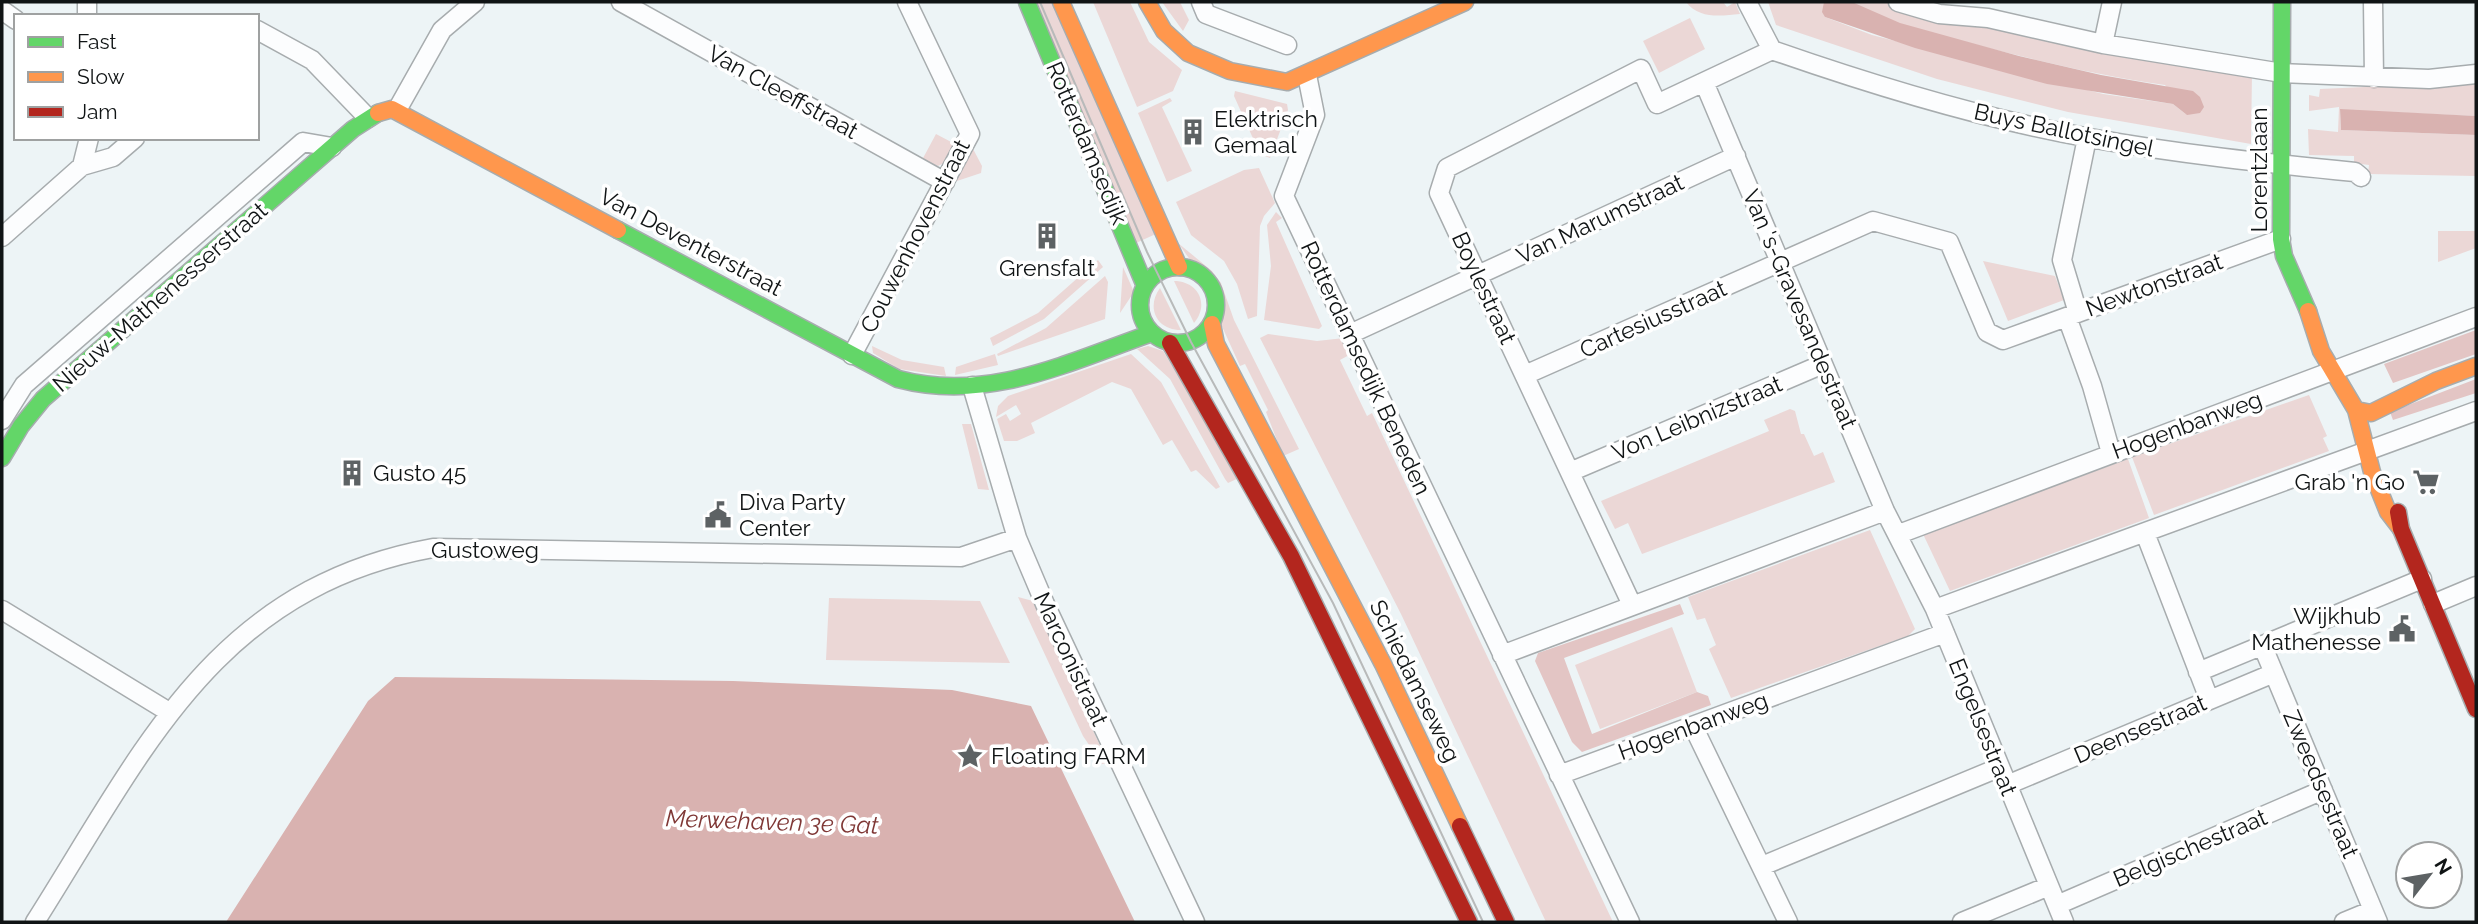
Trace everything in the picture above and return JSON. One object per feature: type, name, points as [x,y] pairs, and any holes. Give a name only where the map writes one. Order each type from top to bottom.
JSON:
[{"type":"street","points":[[397,110],[442,30],[475,2]]},
{"type":"street","name":"Van Cleeffstraat","points":[[621,2],[945,181]]},
{"type":"street","name":"Couwenhovenstraat","points":[[852,355],[970,134],[907,2]]},
{"type":"street","name":"Rotterdamsedijk","points":[[1027,2],[1145,286]]},
{"type":"street","name":"Rotterdamsedijk","points":[[1061,2],[1179,267]]},
{"type":"street","points":[[1147,2],[1166,34],[1193,55],[1267,81],[1287,82],[1465,2]]},
{"type":"street","points":[[1704,82],[1772,50],[1746,2]]},
{"type":"street","points":[[1898,2],[1939,14],[1987,18],[2103,44],[2282,73],[2429,79],[2476,74]]},
{"type":"street","points":[[2103,44],[2112,2]]},
{"type":"street","name":"Lorentzlaan","points":[[2282,2],[2281,239],[2284,256],[2317,332],[2337,370],[2364,407]]},
{"type":"street","points":[[2374,2],[2374,78]]},
{"type":"street","points":[[1203,8],[1287,45]]},
{"type":"street","points":[[259,31],[312,60],[368,118]]},
{"type":"street","name":"Buys Ballotsingel","points":[[1772,50],[1955,107],[2087,138],[2281,165],[2355,172],[2361,177]]},
{"type":"street","name":"Boylestraat","points":[[1632,605],[1439,194],[1447,167],[1641,69],[1657,104],[1704,82]]},
{"type":"street","name":"Rotterdamsedijk Beneden","points":[[1307,75],[1315,115],[1284,196],[1630,922]]},
{"type":"street","name":"Van 's-Gravesandestraat","points":[[1704,82],[1885,511],[1899,534]]},
{"type":"street","name":"Nieuw-Mathenesserstraat","points":[[2,458],[21,426],[43,399],[332,147],[380,110],[397,110]]},
{"type":"street","name":"Van Deventerstraat","points":[[397,110],[898,379],[920,385],[972,386],[1009,383],[1152,333]]},
{"type":"street","points":[[2087,138],[2062,260],[2073,315],[2111,453]]},
{"type":"street","points":[[82,166],[88,140]]},
{"type":"street","points":[[2,237],[82,166],[113,157],[133,140]]},
{"type":"street","name":"Nieuw-Mathenesserstraat","points":[[2,420],[24,386],[303,142],[332,147]]},
{"type":"street","name":"Van Marumstraat","points":[[1350,334],[1736,156]]},
{"type":"street","name":"Newtonstraat","points":[[1781,262],[1873,221],[1949,242],[1987,332],[1994,338],[2003,340],[2281,239]]},
{"type":"street","name":"Cartesiusstraat","points":[[1525,375],[1781,262]]},
{"type":"street","points":[[1179,267],[1198,272],[1212,286],[1216,305],[1212,324],[1198,338],[1180,344],[1170,343],[1152,333],[1141,316],[1140,306],[1145,286],[1160,271],[1179,267]]},
{"type":"street","points":[[1125,319],[1140,306]]},
{"type":"street","name":"Hogenbanweg","points":[[1899,534],[2476,317]]},
{"type":"street","name":"Schiedamseweg","points":[[1212,324],[1216,344],[1280,461],[1383,664],[1506,922]]},
{"type":"street","name":"Van Deventerstraat","points":[[972,386],[1080,341]]},
{"type":"street","points":[[1170,343],[1247,477],[1356,680],[1469,922]]},
{"type":"street","name":"Von Leibnizstraat","points":[[1570,472],[1823,364]]},
{"type":"street","points":[[2476,366],[2364,407],[2371,449],[2398,506],[2401,529],[2476,709]]},
{"type":"street","name":"Marconistraat","points":[[972,386],[1017,538],[1045,604],[1195,922]]},
{"type":"street","points":[[1935,609],[2476,411]]},
{"type":"street","points":[[1502,655],[1885,511]]},
{"type":"street","points":[[2145,533],[2209,699]]},
{"type":"street","name":"Engelsestraat","points":[[1899,534],[1935,609],[2060,914]]},
{"type":"street","name":"Gustoweg","points":[[35,922],[169,712],[228,647],[265,617],[311,588],[391,556],[433,548],[961,557],[1017,538]]},
{"type":"street","name":"Deensestraat","points":[[2198,672],[2422,579]]},
{"type":"street","points":[[2433,604],[2476,586]]},
{"type":"street","points":[[2,610],[169,712]]},
{"type":"street","name":"Hogenbanweg","points":[[1559,775],[1945,633]]},
{"type":"street","name":"Zweedsestraat","points":[[2263,646],[2376,916]]},
{"type":"street","name":"Deensestraat","points":[[2007,785],[2274,673]]},
{"type":"street","points":[[1693,726],[1788,922]]},
{"type":"street","points":[[1762,866],[1998,768]]},
{"type":"street","name":"Belgischestraat","points":[[2060,914],[2323,790]]},
{"type":"street","points":[[1962,922],[2049,886]]},
{"type":"street","points":[[2344,922],[2376,916]]},
{"type":"shaded area","points":[[1037,2],[1057,2],[1158,233],[1136,243]]},
{"type":"shaded area","points":[[1093,2],[1130,2],[1149,42],[1182,70],[1173,91],[1137,107]]},
{"type":"shaded area","points":[[1162,2],[1180,2],[1189,20],[1183,31]]},
{"type":"shaded area","points":[[1686,2],[1723,2],[1727,7],[1735,2],[1740,14],[1704,14]]},
{"type":"shaded area","points":[[1768,2],[1824,2],[1825,17],[1872,35],[2103,94],[2173,104],[2187,115],[2165,85],[2063,66],[1934,34],[1891,21],[1852,2],[1931,2],[2110,53],[2252,73],[2251,144],[2068,112],[1937,79],[1776,25]]},
{"type":"shaded area","points":[[1690,18],[1705,49],[1659,73],[1643,41]]},
{"type":"shaded area","points":[[2476,82],[2476,116],[2340,110],[2341,130],[2476,135],[2476,176],[2368,174],[2369,165],[2354,163],[2354,156],[2309,155],[2308,129],[2338,132],[2339,107],[2309,111],[2309,95],[2319,97],[2320,89]]},
{"type":"shaded area","points":[[1235,91],[1287,104],[1288,110],[1270,158],[1260,154],[1234,96]]},
{"type":"shaded area","points":[[1170,98],[1172,101],[1162,107],[1192,171],[1167,182],[1138,113]]},
{"type":"shaded area","points":[[936,134],[955,144],[944,163],[938,166],[922,160]]},
{"type":"shaded area","points":[[971,145],[982,166],[981,173],[957,181],[953,179]]},
{"type":"shaded area","points":[[1259,168],[1275,203],[1264,216],[1260,226],[1257,316],[1248,319],[1237,284],[1224,261],[1191,235],[1176,202],[1244,170]]},
{"type":"shaded area","points":[[1276,212],[1282,218],[1276,222],[1322,326],[1319,329],[1264,320],[1271,266],[1267,225]]},
{"type":"shaded area","points":[[2438,231],[2476,231],[2476,248],[2438,262]]},
{"type":"shaded area","points":[[1178,243],[1212,271],[1221,283],[1234,320],[1299,449],[1283,456],[1266,412],[1268,410],[1245,364],[1240,366],[1220,322],[1223,306],[1217,283],[1208,272],[1191,261]]},
{"type":"shaded area","points":[[1098,260],[1103,267],[1044,319],[993,346],[990,338],[1038,313]]},
{"type":"shaded area","points":[[1983,261],[2055,276],[2064,300],[2008,321]]},
{"type":"shaded area","points":[[1123,267],[1134,292],[1120,313]]},
{"type":"shaded area","points":[[1105,276],[1108,282],[1105,319],[998,356],[997,354],[1046,328]]},
{"type":"shaded area","points":[[1174,281],[1190,285],[1199,295],[1201,308],[1194,323]]},
{"type":"shaded area","points":[[1160,288],[1181,330],[1165,326],[1156,316],[1154,303]]},
{"type":"shaded area","points":[[2476,330],[2476,354],[2393,383],[2384,364]]},
{"type":"shaded area","points":[[1268,334],[1317,341],[1344,338],[1351,354],[1340,360],[1367,416],[1372,413],[1613,922],[1546,922],[1401,614],[1260,338]]},
{"type":"shaded area","points":[[872,346],[902,360],[944,367],[946,376],[899,369],[873,353]]},
{"type":"shaded area","points":[[1148,346],[1163,351],[1241,477],[1228,483],[1225,479],[1170,379],[1137,349]]},
{"type":"shaded area","points":[[995,354],[998,365],[955,375],[956,367]]},
{"type":"shaded area","points":[[1131,354],[1161,382],[1220,487],[1216,489],[1196,470],[1191,472],[1172,440],[1163,445],[1131,389],[1112,382],[1031,423],[1035,433],[1017,441],[1004,441],[997,419],[1006,414],[1010,421],[1021,414],[1016,405],[996,417],[998,406],[1008,396]]},
{"type":"shaded area","points":[[2476,379],[2476,393],[2393,420],[2390,412]]},
{"type":"shaded area","points":[[2309,395],[2327,436],[2323,438],[2329,451],[2154,515],[2132,457]]},
{"type":"shaded area","points":[[1790,409],[1795,411],[1801,434],[1804,434],[1814,456],[1823,452],[1835,482],[1642,554],[1628,523],[1615,529],[1601,501],[1769,431],[1764,420]]},
{"type":"shaded area","points":[[962,424],[971,424],[989,490],[978,489]]},
{"type":"shaded area","points":[[2128,459],[2149,518],[1950,591],[1923,534]]},
{"type":"shaded area","points":[[1870,530],[1915,629],[1908,636],[1731,698],[1709,649],[1716,645],[1705,618],[1697,620],[1688,597]]},
{"type":"shaded area","points":[[1018,597],[1033,601],[1108,763],[1102,764],[1083,736]]},
{"type":"shaded area","points":[[829,598],[980,601],[1010,663],[826,660]]},
{"type":"shaded area","points":[[1680,604],[1684,614],[1564,658],[1592,734],[1697,692],[1708,696],[1711,705],[1582,752],[1572,742],[1535,661],[1538,653]]},
{"type":"shaded area","points":[[1672,627],[1697,692],[1600,729],[1575,665]]},
{"type":"water","points":[[1824,2],[1852,2],[1900,23],[2019,56],[2101,75],[2193,91],[2200,97],[2204,107],[2200,113],[2187,115],[2173,104],[2047,84],[1915,48],[1825,17],[1822,12]]},
{"type":"water","points":[[2340,109],[2476,116],[2476,135],[2341,130]]},
{"type":"water","name":"Merwehaven 3e Gat","points":[[395,677],[733,681],[952,690],[1031,706],[1135,922],[226,922],[368,701]]},
{"type":"tram line","points":[[1040,2],[1147,252],[1191,342],[1333,603],[1483,922]]},
{"type":"traffic: fast","points":[[1027,2],[1145,286]]},
{"type":"traffic: fast","points":[[2282,2],[2281,239],[2284,256],[2308,311]]},
{"type":"traffic: fast","points":[[2,458],[21,426],[43,399],[353,129],[378,113]]},
{"type":"traffic: fast","points":[[618,230],[898,379],[931,385],[996,383],[1059,367],[1152,333]]},
{"type":"traffic: fast","points":[[1178,267],[1193,270],[1205,278],[1213,290],[1216,305],[1213,320],[1205,332],[1193,340],[1178,343],[1163,340],[1151,332],[1143,320],[1140,305],[1143,290],[1151,278],[1163,270],[1178,267]]},
{"type":"traffic: slow","points":[[1061,2],[1179,267]]},
{"type":"traffic: slow","points":[[1147,2],[1164,31],[1188,53],[1230,71],[1287,82],[1465,2]]},
{"type":"traffic: slow","points":[[378,113],[392,109],[618,230]]},
{"type":"traffic: slow","points":[[2308,311],[2321,351],[2356,410],[2372,472],[2388,512],[2401,529]]},
{"type":"traffic: slow","points":[[1212,324],[1216,344],[1383,664],[1460,826]]},
{"type":"traffic: slow","points":[[2356,410],[2371,413],[2436,381],[2476,366]]},
{"type":"traffic: jam","points":[[1170,343],[1291,556],[1469,922]]},
{"type":"traffic: jam","points":[[2398,512],[2401,529],[2476,709]]},
{"type":"traffic: jam","points":[[1460,826],[1506,922]]},
{"type":"place","name":"Elektrisch Gemaal","points":[[1193,132]]},
{"type":"place","name":"Grensfalt","points":[[1047,236]]},
{"type":"place","name":"Gusto 45","points":[[352,473]]},
{"type":"place","name":"Grab 'n Go","points":[[2426,482]]},
{"type":"place","name":"Diva Party Center","points":[[718,515]]},
{"type":"place","name":"Wijkhub Mathenesse","points":[[2402,629]]},
{"type":"place","name":"Floating FARM","points":[[970,756]]}]
